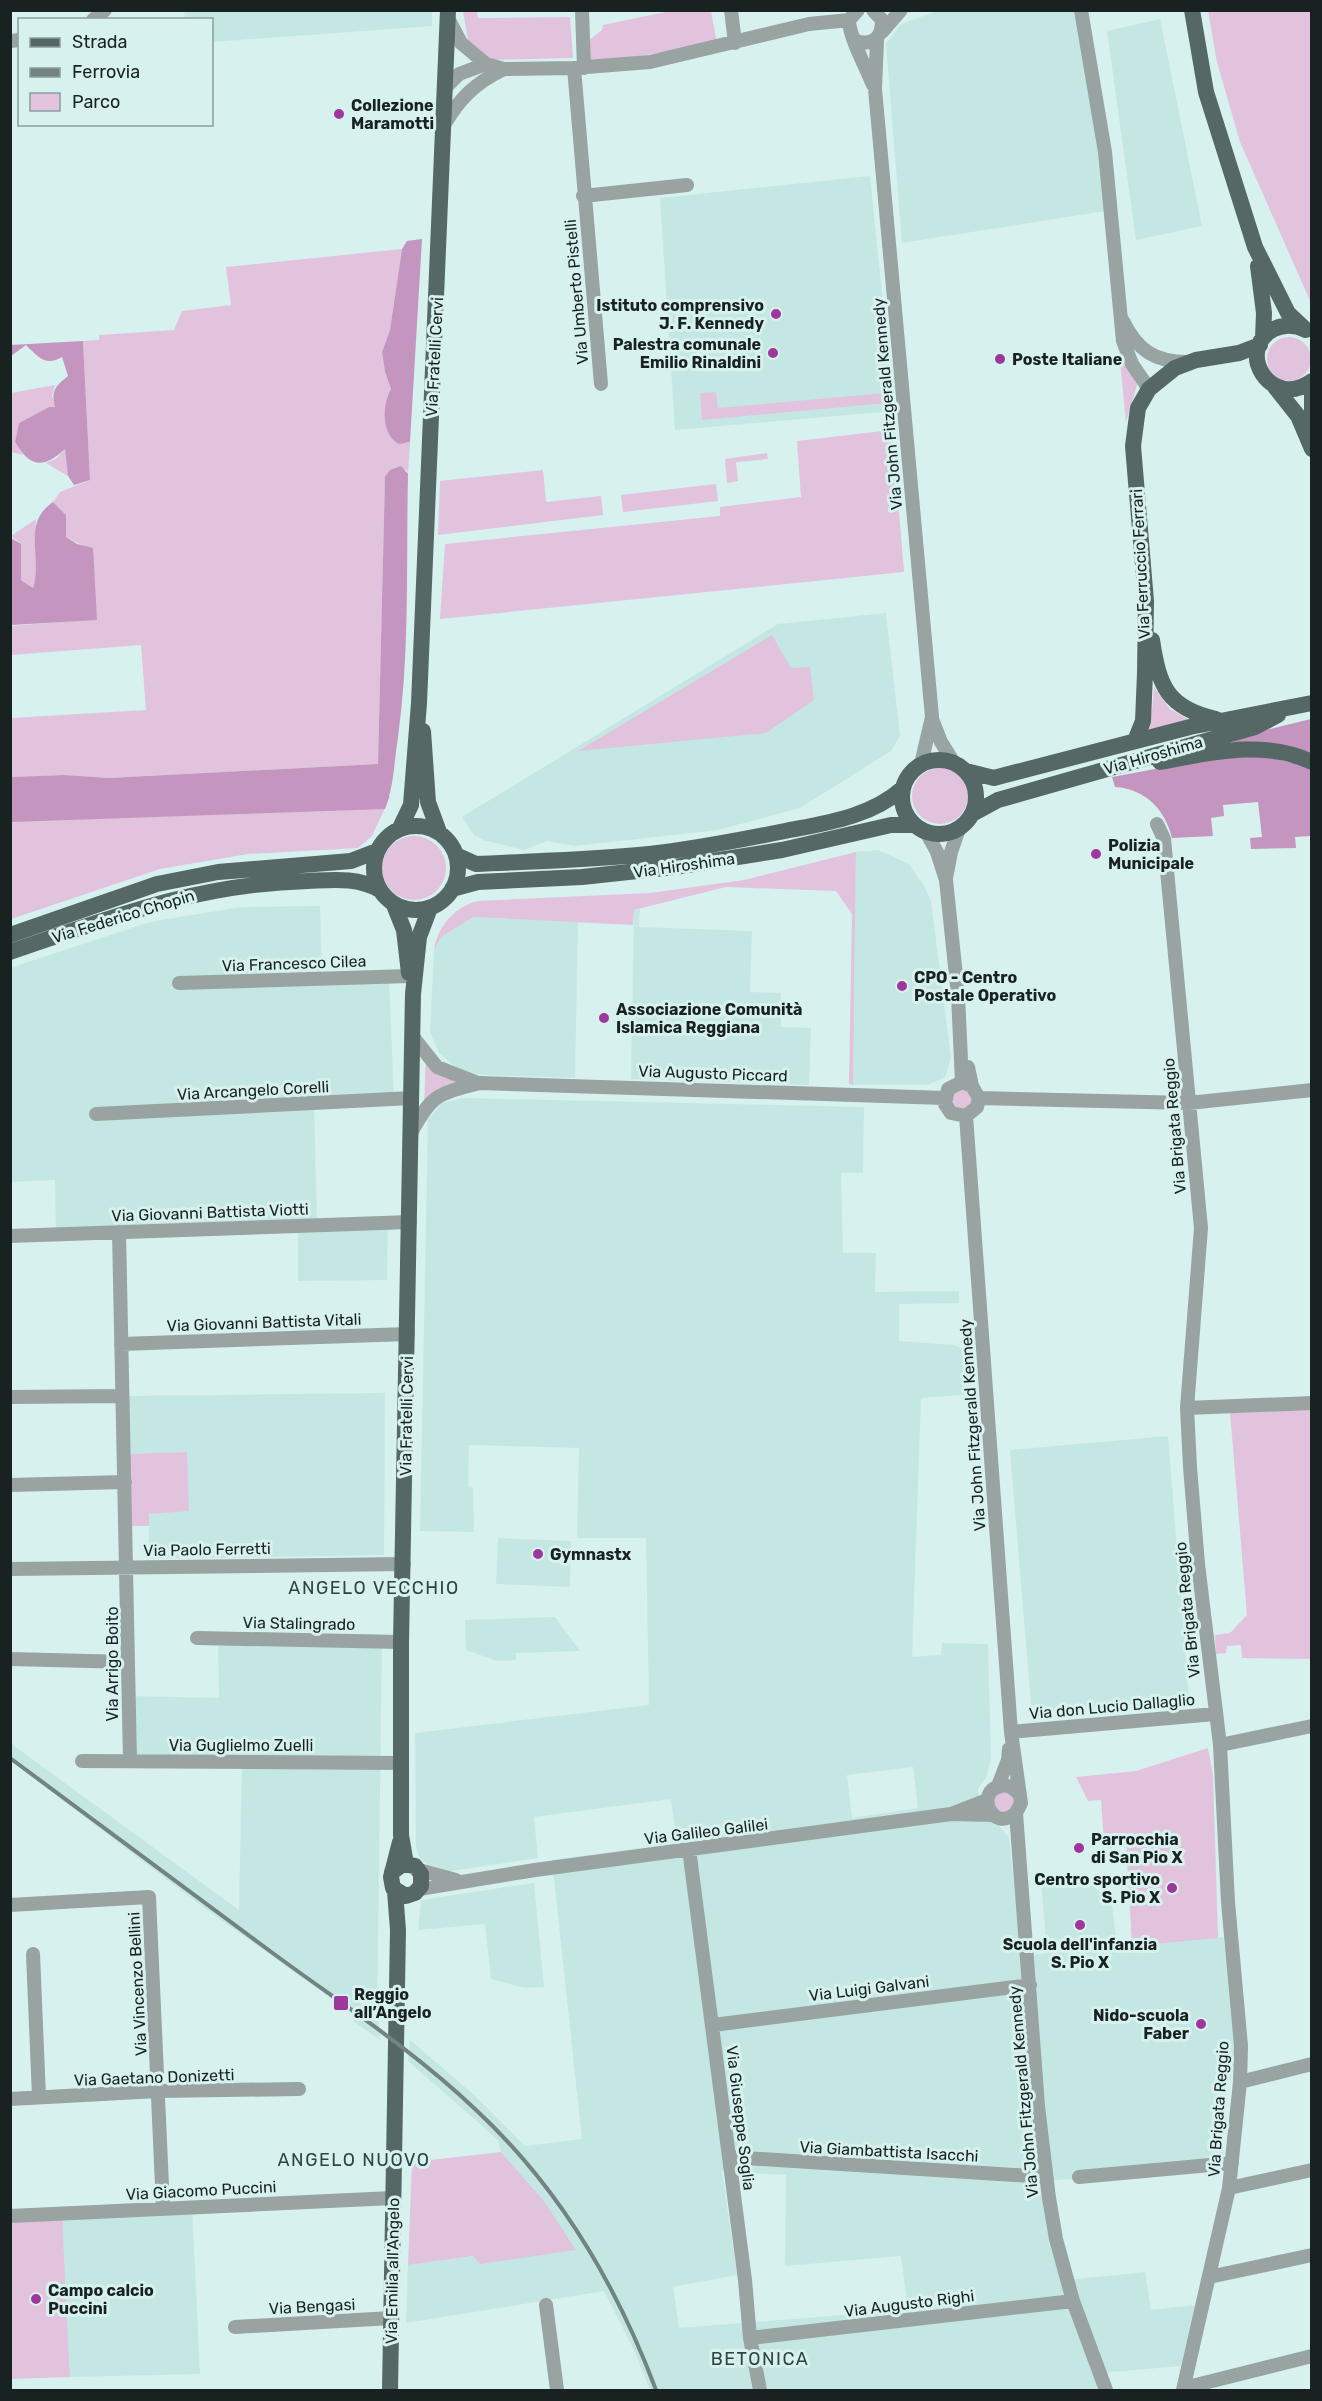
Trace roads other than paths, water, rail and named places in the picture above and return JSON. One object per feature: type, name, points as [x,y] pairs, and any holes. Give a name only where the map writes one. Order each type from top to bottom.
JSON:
[{"type":"main road","points":[[1192,10],[1206,92],[1255,247],[1288,313],[1308,332]]},
{"type":"main road","name":"Via Fratelli Cervi","points":[[377,851],[390,834],[400,828],[411,805],[419,703],[449,15]]},
{"type":"main road","points":[[1255,247],[1264,313],[1262,342],[1257,359],[1260,372]]},
{"type":"main road","points":[[1187,362],[1221,358],[1262,342],[1278,327],[1287,325],[1308,332]]},
{"type":"main road","points":[[1221,358],[1260,372],[1274,386],[1298,416],[1311,449]]},
{"type":"main road","name":"Via Ferruccio Ferrari","points":[[1135,741],[1143,721],[1146,601],[1133,446],[1136,417],[1149,389],[1165,374],[1187,362]]},
{"type":"main road","points":[[1274,386],[1297,389],[1311,382],[1311,417]]},
{"type":"main road","name":"Via Hiroshima","points":[[1146,601],[1154,654],[1165,690],[1186,710],[1221,721]]},
{"type":"main road","name":"Via Fratelli Cervi","points":[[419,703],[427,760],[428,802],[439,832],[449,842],[456,855]]},
{"type":"main road","name":"Via Hiroshima","points":[[456,855],[476,864],[648,854],[731,842],[815,825],[871,810],[885,803],[903,788],[910,774],[921,764],[938,760],[994,778],[1135,741],[1305,704]]},
{"type":"main road","name":"Via Hiroshima","points":[[452,889],[489,881],[582,877],[675,867],[782,850],[891,825],[920,828],[937,835],[959,829],[974,813],[998,800],[1254,727],[1305,704]]},
{"type":"main road","points":[[1088,773],[1220,751],[1250,749],[1278,752],[1311,762]]},
{"type":"main road","points":[[960,767],[976,791],[974,813]]},
{"type":"main road","points":[[903,788],[903,808],[920,828]]},
{"type":"main road","points":[[400,828],[426,826],[439,832]]},
{"type":"main road","points":[[377,851],[374,866],[380,890]]},
{"type":"main road","name":"Via Federico Chopin","points":[[10,935],[157,884],[241,869],[351,861],[377,851]]},
{"type":"main road","points":[[452,889],[457,877],[456,855]]},
{"type":"main road","name":"Via Federico Chopin","points":[[10,952],[162,901],[219,888],[273,882],[353,880],[380,890]]},
{"type":"main road","name":"Via Fratelli Cervi","points":[[406,1869],[401,1838],[400,1763],[413,994],[419,937],[430,908],[440,903],[452,889]]},
{"type":"main road","name":"Via Fratelli Cervi","points":[[380,890],[394,905],[404,930],[413,994]]},
{"type":"main road","points":[[394,905],[418,910],[430,908]]},
{"type":"main road","points":[[406,1869],[423,1880],[408,1892],[391,1883],[406,1869]]},
{"type":"main road","name":"Via Emilia all'Angelo","points":[[390,2391],[399,1930],[408,1892]]},
{"type":"street","name":"Via Umberto Pistelli","points":[[582,10],[579,68],[583,196],[601,384]]},
{"type":"street","points":[[731,10],[735,43]]},
{"type":"street","points":[[449,15],[461,43],[486,64],[504,69],[579,68],[650,62],[809,24],[853,26],[866,44],[879,36],[901,10]]},
{"type":"street","points":[[1081,10],[1105,153],[1123,341],[1132,364],[1149,389]]},
{"type":"street","points":[[876,11],[882,20],[879,36]]},
{"type":"street","name":"Via John Fitzgerald Kennedy","points":[[853,26],[875,89]]},
{"type":"street","name":"Via John Fitzgerald Kennedy","points":[[879,36],[875,89],[932,717],[941,742],[960,767]]},
{"type":"street","points":[[446,87],[459,74],[486,64]]},
{"type":"street","points":[[444,125],[459,100],[472,86],[504,69]]},
{"type":"street","name":"Via Umberto Pistelli","points":[[583,196],[687,185]]},
{"type":"street","points":[[1121,316],[1139,348],[1154,357],[1170,362],[1187,362]]},
{"type":"street","name":"Via John Fitzgerald Kennedy","points":[[921,764],[932,717]]},
{"type":"street","name":"Via Brigata Reggio","points":[[1157,824],[1164,839],[1201,1228],[1187,1408],[1198,1564],[1220,1745],[1228,1902],[1240,2035],[1240,2082],[1230,2188],[1184,2389]]},
{"type":"street","points":[[920,828],[937,852],[946,880],[959,1018],[971,1089],[974,1111],[966,1116],[951,1113],[945,1098],[948,1089],[971,1089],[1189,1103],[1311,1090]]},
{"type":"street","points":[[946,880],[951,852],[959,829]]},
{"type":"street","name":"Via Francesco Cilea","points":[[179,983],[410,976]]},
{"type":"street","name":"Via Augusto Piccard","points":[[414,1038],[437,1067],[480,1083]]},
{"type":"street","name":"Via Augusto Piccard","points":[[412,1131],[428,1102],[449,1091],[480,1083],[945,1098]]},
{"type":"street","name":"Via Arcangelo Corelli","points":[[96,1114],[412,1098]]},
{"type":"street","name":"Via John Fitzgerald Kennedy","points":[[966,1116],[1011,1732],[1021,1803],[1005,1816]]},
{"type":"street","name":"Via Giovanni Battista Viotti","points":[[10,1236],[410,1222]]},
{"type":"street","name":"Via Arrigo Boito","points":[[119,1232],[128,1567],[130,1761]]},
{"type":"street","name":"Via Giovanni Battista Vitali","points":[[121,1344],[408,1334]]},
{"type":"street","points":[[10,1397],[122,1396]]},
{"type":"street","points":[[1187,1408],[1311,1403]]},
{"type":"street","points":[[10,1485],[125,1482]]},
{"type":"street","name":"Via Paolo Ferretti","points":[[10,1569],[404,1564]]},
{"type":"street","name":"Via Stalingrado","points":[[197,1638],[401,1642]]},
{"type":"street","points":[[10,1659],[128,1662]]},
{"type":"street","name":"Via don Lucio Dallaglio","points":[[1011,1732],[1215,1714]]},
{"type":"street","points":[[1220,1745],[1311,1726]]},
{"type":"street","name":"Via John Fitzgerald Kennedy","points":[[1011,1732],[1008,1760],[999,1786],[991,1791],[987,1806],[1005,1816],[1020,1854],[1038,2106],[1046,2177],[1056,2239],[1073,2301],[1106,2391]]},
{"type":"street","name":"Via Guglielmo Zuelli","points":[[82,1761],[400,1763]]},
{"type":"street","points":[[999,1786],[1009,1786],[1018,1793]]},
{"type":"street","name":"Via Galileo Galilei","points":[[951,1814],[987,1800]]},
{"type":"street","name":"Via Galileo Galilei","points":[[408,1892],[464,1881],[951,1814],[1005,1816]]},
{"type":"street","name":"Via Giuseppe Soglia","points":[[688,1849],[713,2025],[750,2338],[760,2391]]},
{"type":"street","name":"Via Galileo Galilei","points":[[406,1869],[464,1881]]},
{"type":"street","name":"Via Vincenzo Bellini","points":[[10,1905],[149,1898],[163,2208]]},
{"type":"street","points":[[33,1954],[39,2097]]},
{"type":"street","name":"Via Luigi Galvani","points":[[713,2025],[1030,1985]]},
{"type":"street","points":[[1240,2082],[1311,2064]]},
{"type":"street","name":"Via Gaetano Donizetti","points":[[10,2099],[158,2091],[299,2090]]},
{"type":"street","name":"Via Giambattista Isacchi","points":[[729,2157],[1046,2177]]},
{"type":"street","points":[[1079,2177],[1232,2163]]},
{"type":"street","points":[[1230,2188],[1311,2170]]},
{"type":"street","name":"Via Giacomo Puccini","points":[[10,2216],[393,2198]]},
{"type":"street","points":[[1209,2277],[1311,2258]]},
{"type":"street","name":"Via Augusto Righi","points":[[750,2338],[1073,2301]]},
{"type":"street","points":[[546,2306],[557,2391]]},
{"type":"street","name":"Via Bengasi","points":[[235,2327],[391,2318]]},
{"type":"street","points":[[1184,2389],[1311,2356]]},
{"type":"railway","points":[[10,1758],[403,2048],[475,2109],[533,2171],[582,2239],[623,2313],[656,2390]]},
{"type":"place","name":"Collezione Maramotti","points":[[339,114]]},
{"type":"place","name":"Istituto comprensivo J. F. Kennedy","points":[[776,314]]},
{"type":"place","name":"Palestra comunale Emilio Rinaldini","points":[[773,353]]},
{"type":"place","name":"Poste Italiane","points":[[1000,359]]},
{"type":"place","name":"Polizia Municipale","points":[[1096,854]]},
{"type":"place","name":"CPO - Centro Postale Operativo","points":[[902,986]]},
{"type":"place","name":"Associazione Comunità Islamica Reggiana","points":[[604,1018]]},
{"type":"place","name":"Gymnastx","points":[[538,1554]]},
{"type":"place","name":"Parrocchia di San Pio X","points":[[1079,1848]]},
{"type":"place","name":"Centro sportivo S. Pio X","points":[[1172,1888]]},
{"type":"place","name":"Scuola dell'infanzia S. Pio X","points":[[1080,1925]]},
{"type":"place","name":"Reggio all’Angelo","points":[[341,2003]]},
{"type":"place","name":"Nido-scuola Faber","points":[[1201,2024]]},
{"type":"place","name":"Campo calcio Puccini","points":[[36,2299]]},
{"type":"district","name":"ANGELO VECCHIO","points":[[374,1588]]},
{"type":"district","name":"ANGELO NUOVO","points":[[354,2160]]},
{"type":"district","name":"BETONICA","points":[[760,2359]]}]
